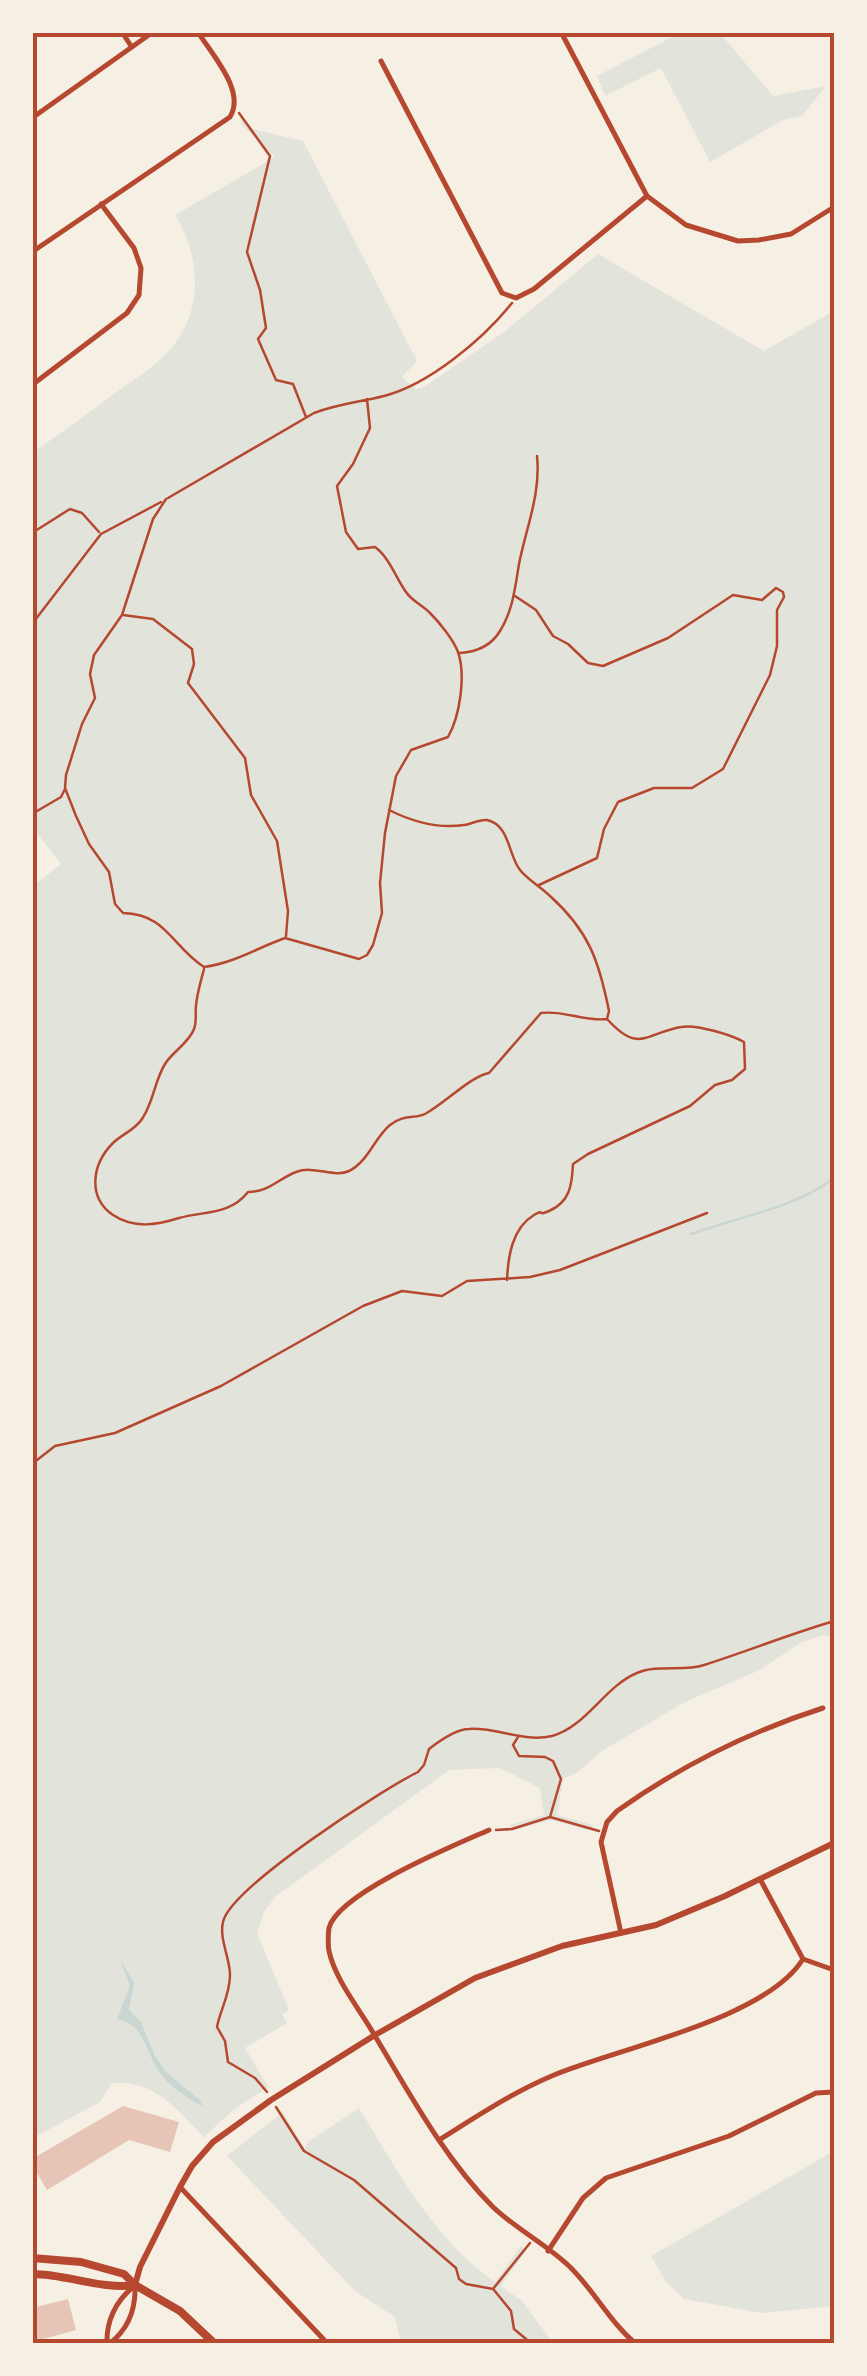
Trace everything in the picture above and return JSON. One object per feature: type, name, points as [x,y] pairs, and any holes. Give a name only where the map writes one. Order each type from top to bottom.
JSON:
[{"type":"main road","points":[[32,2258],[110,2268],[124,2274],[180,2312],[215,2344]]},
{"type":"main road","points":[[32,2274],[69,2276],[118,2288],[135,2285]]},
{"type":"street","points":[[122,32],[131,46]]},
{"type":"street","points":[[32,118],[153,32]]},
{"type":"street","points":[[32,252],[230,116],[236,108],[235,93],[198,32]]},
{"type":"street","points":[[561,32],[647,196],[686,225],[738,241],[791,234],[834,207]]},
{"type":"street","points":[[381,61],[502,293],[516,298],[534,289],[647,196]]},
{"type":"street","points":[[32,386],[127,312],[139,295],[141,268],[134,248],[100,204]]},
{"type":"street","points":[[621,1933],[604,1865],[602,1832],[617,1811],[695,1763],[824,1708]]},
{"type":"street","points":[[489,1830],[414,1862],[348,1904],[329,1928],[328,1950],[338,1975],[374,2035],[469,2181],[496,2210],[570,2266],[636,2344]]},
{"type":"street","points":[[108,2344],[122,2331],[136,2304],[135,2285],[140,2267],[192,2166],[214,2142],[271,2100],[475,1978],[562,1946],[656,1925],[834,1842]]},
{"type":"street","points":[[760,1879],[803,1959],[834,1970]]},
{"type":"street","points":[[439,2140],[516,2093],[553,2076],[754,2001],[793,1974],[803,1959]]},
{"type":"street","points":[[548,2251],[583,2198],[606,2178],[730,2136],[816,2092],[834,2092]]},
{"type":"street","points":[[180,2186],[328,2344]]},
{"type":"street","points":[[108,2344],[108,2325],[121,2297],[135,2285]]},
{"type":"path","points":[[236,108],[270,156],[247,252],[260,290],[266,328],[258,340],[276,380],[293,384],[306,417]]},
{"type":"path","points":[[32,624],[102,534],[306,417],[338,404],[409,387],[495,324],[516,298]]},
{"type":"path","points":[[65,788],[89,844],[109,872],[115,904],[123,913],[146,914],[178,942],[187,956],[204,967],[229,964],[239,956],[286,938],[347,958],[367,955],[382,913],[380,883],[396,776],[411,750],[448,737],[454,726],[460,686],[459,654],[432,615],[408,596],[382,552],[375,546],[358,550],[346,532],[337,486],[353,464],[370,428],[367,399]]},
{"type":"path","points":[[459,654],[474,652],[498,634],[515,596],[536,498],[537,456]]},
{"type":"path","points":[[32,814],[62,797],[70,759],[95,698],[90,674],[94,655],[122,615],[154,519],[166,500]]},
{"type":"path","points":[[32,533],[70,509],[82,513],[102,534]]},
{"type":"path","points":[[515,596],[536,610],[553,636],[588,663],[604,666],[668,638],[733,595],[762,600],[776,588],[784,597],[778,610],[770,675],[724,769],[692,788],[654,788],[618,802],[604,829],[597,858],[538,885]]},
{"type":"path","points":[[122,615],[153,619],[192,649],[194,664],[188,683],[245,758],[250,795],[277,841],[288,911],[286,938]]},
{"type":"path","points":[[389,810],[406,819],[436,826],[482,820],[497,824],[508,839],[520,870],[575,920],[588,940],[597,957],[608,1019],[622,1035],[644,1041],[681,1027],[732,1035],[744,1042],[746,1069],[732,1080],[715,1085],[690,1106],[573,1164],[571,1190],[566,1199],[522,1225],[512,1244],[507,1280]]},
{"type":"path","points":[[204,967],[195,1028],[164,1065],[140,1122],[114,1142],[96,1173],[97,1199],[116,1218],[129,1223],[160,1224],[196,1214],[213,1214],[239,1203],[248,1192],[272,1187],[295,1172],[353,1170],[388,1126],[410,1115],[422,1116],[462,1091],[478,1075],[489,1074],[541,1012],[608,1019]]},
{"type":"path","points":[[32,1464],[54,1446],[115,1433],[221,1386],[363,1306],[402,1291],[442,1296],[467,1281],[507,1280],[560,1270],[707,1213]]},
{"type":"path","points":[[270,2098],[255,2078],[228,2062],[225,2041],[217,2027],[231,1972],[223,1921],[232,1906],[282,1858],[418,1772],[428,1749],[470,1728],[518,1736],[558,1735],[570,1724],[583,1720],[637,1673],[671,1666],[703,1666],[834,1621]]},
{"type":"path","points":[[518,1736],[513,1745],[519,1756],[544,1756],[553,1761],[561,1779],[550,1817]]},
{"type":"path","points":[[489,1830],[512,1829],[550,1817],[602,1832]]},
{"type":"path","points":[[275,2106],[311,2157],[354,2180],[456,2268],[459,2279],[494,2289],[511,2311],[514,2328],[532,2344]]},
{"type":"path","points":[[494,2289],[534,2239]]},
{"type":"shaded area","points":[[719,32],[773,96],[826,86],[802,116],[783,120],[710,162],[661,68],[605,96],[597,76],[680,33]]},
{"type":"shaded area","points":[[243,119],[253,129],[303,141],[417,361],[402,377],[416,389],[504,332],[598,254],[764,351],[834,311],[834,1638],[824,1635],[800,1643],[760,1670],[685,1702],[563,1779],[557,1815],[593,1825],[591,1831],[551,1820],[511,1831],[510,1825],[544,1815],[540,1788],[500,1768],[449,1770],[275,1897],[264,1912],[257,1933],[289,2010],[282,2014],[287,2023],[245,2048],[268,2087],[233,2110],[204,2137],[174,2106],[152,2091],[112,2083],[100,2102],[33,2138],[32,887],[61,864],[33,828],[32,453],[151,367],[176,342],[186,325],[195,288],[191,251],[175,215],[275,157],[240,123]]},
{"type":"shaded area","points":[[119,1957],[134,1983],[129,2010],[141,2022],[166,2072],[203,2106],[167,2082],[138,2032],[117,2019],[130,1986]]},
{"type":"shaded area","points":[[359,2108],[418,2202],[473,2265],[495,2282],[521,2246],[526,2250],[501,2286],[522,2301],[553,2343],[401,2343],[395,2317],[355,2291],[227,2156],[283,2112],[305,2149],[308,2142]]},
{"type":"shaded area","points":[[834,2151],[834,2306],[762,2313],[684,2299],[666,2282],[651,2256]]},
{"type":"building","points":[[123,2106],[179,2122],[170,2152],[129,2140],[47,2190],[32,2159]]},
{"type":"building","points":[[68,2299],[76,2330],[32,2342],[32,2308]]},
{"type":"waterway","points":[[691,1234],[802,1197],[834,1178]]}]
